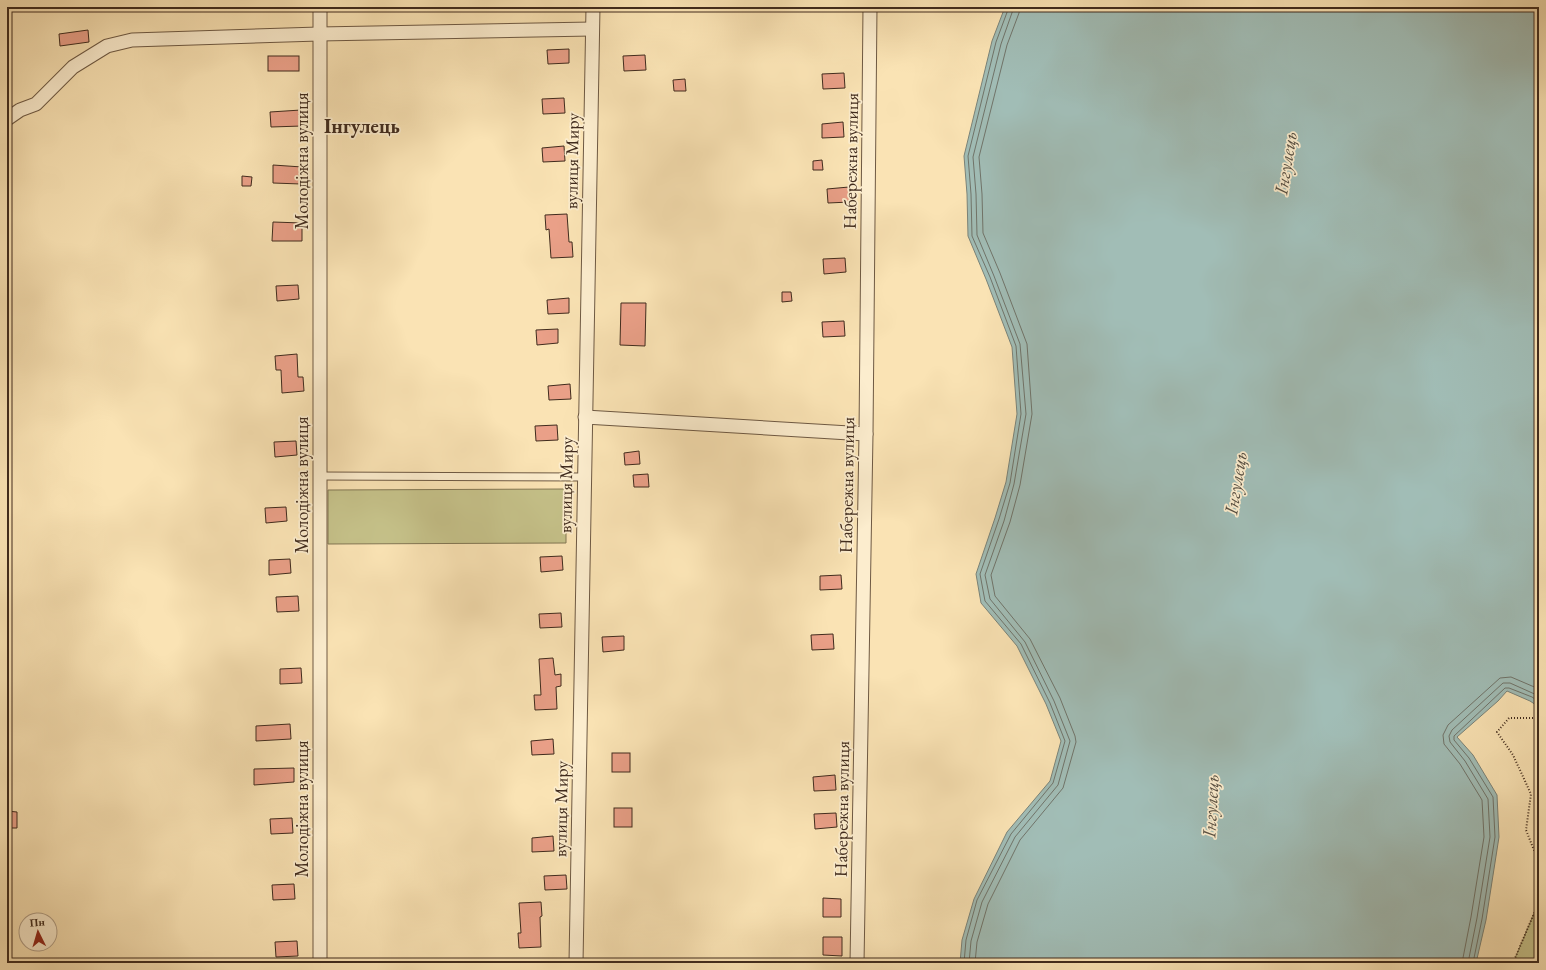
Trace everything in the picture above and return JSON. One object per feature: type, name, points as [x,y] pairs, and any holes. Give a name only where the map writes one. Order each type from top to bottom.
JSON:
[{"type":"street","name":"Молодіжна вулиця","points":[[320,7],[320,963]]},
{"type":"street","name":"вулиця Миру","points":[[576,963],[593,7]]},
{"type":"street","name":"Набережна вулиця","points":[[857,963],[866,434],[870,7]]},
{"type":"street","points":[[7,119],[20,110],[36,104],[73,67],[107,46],[132,40],[320,34],[592,29]]},
{"type":"street","points":[[585,417],[866,434]]},
{"type":"lane","points":[[320,476],[584,477]]},
{"type":"path","points":[[1539,718],[1509,718],[1497,732],[1513,755],[1531,794],[1526,830],[1539,863]]},
{"type":"path","points":[[1513,963],[1538,904],[1539,893]]},
{"type":"shaded area","points":[[566,489],[566,543],[328,544],[328,490]]},
{"type":"shaded area","points":[[1539,893],[1539,963],[1513,963],[1538,904]]},
{"type":"water","points":[[1005,7],[1539,7],[1539,707],[1530,701],[1507,691],[1498,701],[1457,737],[1473,755],[1497,795],[1499,837],[1486,920],[1476,963],[960,963],[962,940],[974,899],[1007,832],[1050,781],[1061,741],[1046,704],[1017,646],[981,603],[976,574],[1006,482],[1017,414],[1012,347],[968,236],[964,156],[992,41]]},
{"type":"building","points":[[88,30],[89,42],[60,46],[59,34]]},
{"type":"building","points":[[569,49],[569,63],[548,64],[547,50]]},
{"type":"building","points":[[645,55],[646,70],[624,71],[623,56]]},
{"type":"building","points":[[268,56],[299,56],[299,71],[268,71]]},
{"type":"building","points":[[844,73],[845,88],[823,89],[822,74]]},
{"type":"building","points":[[685,79],[686,91],[674,91],[673,80]]},
{"type":"building","points":[[564,98],[565,113],[543,114],[542,99]]},
{"type":"building","points":[[301,110],[302,126],[271,127],[270,112]]},
{"type":"building","points":[[843,122],[844,137],[822,138],[822,124]]},
{"type":"building","points":[[564,146],[565,161],[543,162],[542,148]]},
{"type":"building","points":[[822,160],[823,170],[813,170],[813,161]]},
{"type":"building","points":[[273,165],[302,167],[301,184],[273,183]]},
{"type":"building","points":[[242,176],[252,177],[251,186],[242,186]]},
{"type":"building","points":[[849,187],[850,202],[828,203],[827,189]]},
{"type":"building","points":[[567,214],[569,242],[572,242],[573,257],[551,258],[549,229],[546,230],[545,215]]},
{"type":"building","points":[[273,222],[302,223],[302,241],[272,241]]},
{"type":"building","points":[[845,258],[846,272],[824,274],[823,259]]},
{"type":"building","points":[[298,285],[299,299],[277,301],[276,286]]},
{"type":"building","points":[[782,292],[791,292],[792,301],[782,302]]},
{"type":"building","points":[[569,298],[569,313],[548,314],[547,300]]},
{"type":"building","points":[[621,303],[646,303],[645,346],[620,345]]},
{"type":"building","points":[[844,321],[845,336],[823,337],[822,322]]},
{"type":"building","points":[[558,329],[558,343],[537,345],[536,330]]},
{"type":"building","points":[[297,354],[298,377],[303,377],[304,391],[282,393],[281,370],[276,370],[275,356]]},
{"type":"building","points":[[570,384],[571,399],[549,400],[548,386]]},
{"type":"building","points":[[557,425],[558,440],[536,441],[535,426]]},
{"type":"building","points":[[296,441],[297,455],[275,457],[274,442]]},
{"type":"building","points":[[639,451],[640,464],[625,465],[624,453]]},
{"type":"building","points":[[648,474],[649,487],[634,487],[633,475]]},
{"type":"building","points":[[286,507],[287,521],[266,523],[265,508]]},
{"type":"building","points":[[562,556],[563,570],[541,572],[540,557]]},
{"type":"building","points":[[290,559],[291,573],[269,575],[269,560]]},
{"type":"building","points":[[841,575],[842,589],[820,590],[820,576]]},
{"type":"building","points":[[298,596],[299,611],[277,612],[276,597]]},
{"type":"building","points":[[561,613],[562,627],[540,628],[539,614]]},
{"type":"building","points":[[833,634],[834,649],[812,650],[811,635]]},
{"type":"building","points":[[624,636],[624,650],[603,652],[602,637]]},
{"type":"building","points":[[553,658],[555,675],[561,674],[561,686],[556,687],[557,709],[535,710],[534,695],[541,695],[539,659]]},
{"type":"building","points":[[301,668],[302,683],[280,684],[280,669]]},
{"type":"building","points":[[290,724],[291,739],[256,741],[256,726]]},
{"type":"building","points":[[553,739],[554,754],[532,755],[531,741]]},
{"type":"building","points":[[612,753],[630,753],[630,772],[612,772]]},
{"type":"building","points":[[294,768],[294,782],[254,785],[254,769]]},
{"type":"building","points":[[835,775],[836,790],[814,791],[813,777]]},
{"type":"building","points":[[614,808],[632,808],[632,827],[614,827]]},
{"type":"building","points":[[7,811],[17,812],[17,828],[7,828]]},
{"type":"building","points":[[836,813],[837,827],[815,829],[814,814]]},
{"type":"building","points":[[292,818],[293,833],[271,834],[270,819]]},
{"type":"building","points":[[553,836],[554,851],[532,852],[532,838]]},
{"type":"building","points":[[566,875],[567,889],[545,890],[544,876]]},
{"type":"building","points":[[294,884],[295,899],[273,900],[272,885]]},
{"type":"building","points":[[823,898],[841,899],[841,917],[823,917]]},
{"type":"building","points":[[541,902],[541,947],[519,948],[518,933],[521,933],[519,903]]},
{"type":"building","points":[[823,937],[842,937],[842,956],[823,955]]},
{"type":"building","points":[[297,941],[298,956],[276,957],[275,942]]},
{"type":"district","name":"Інгулець","points":[[362,126]]}]
